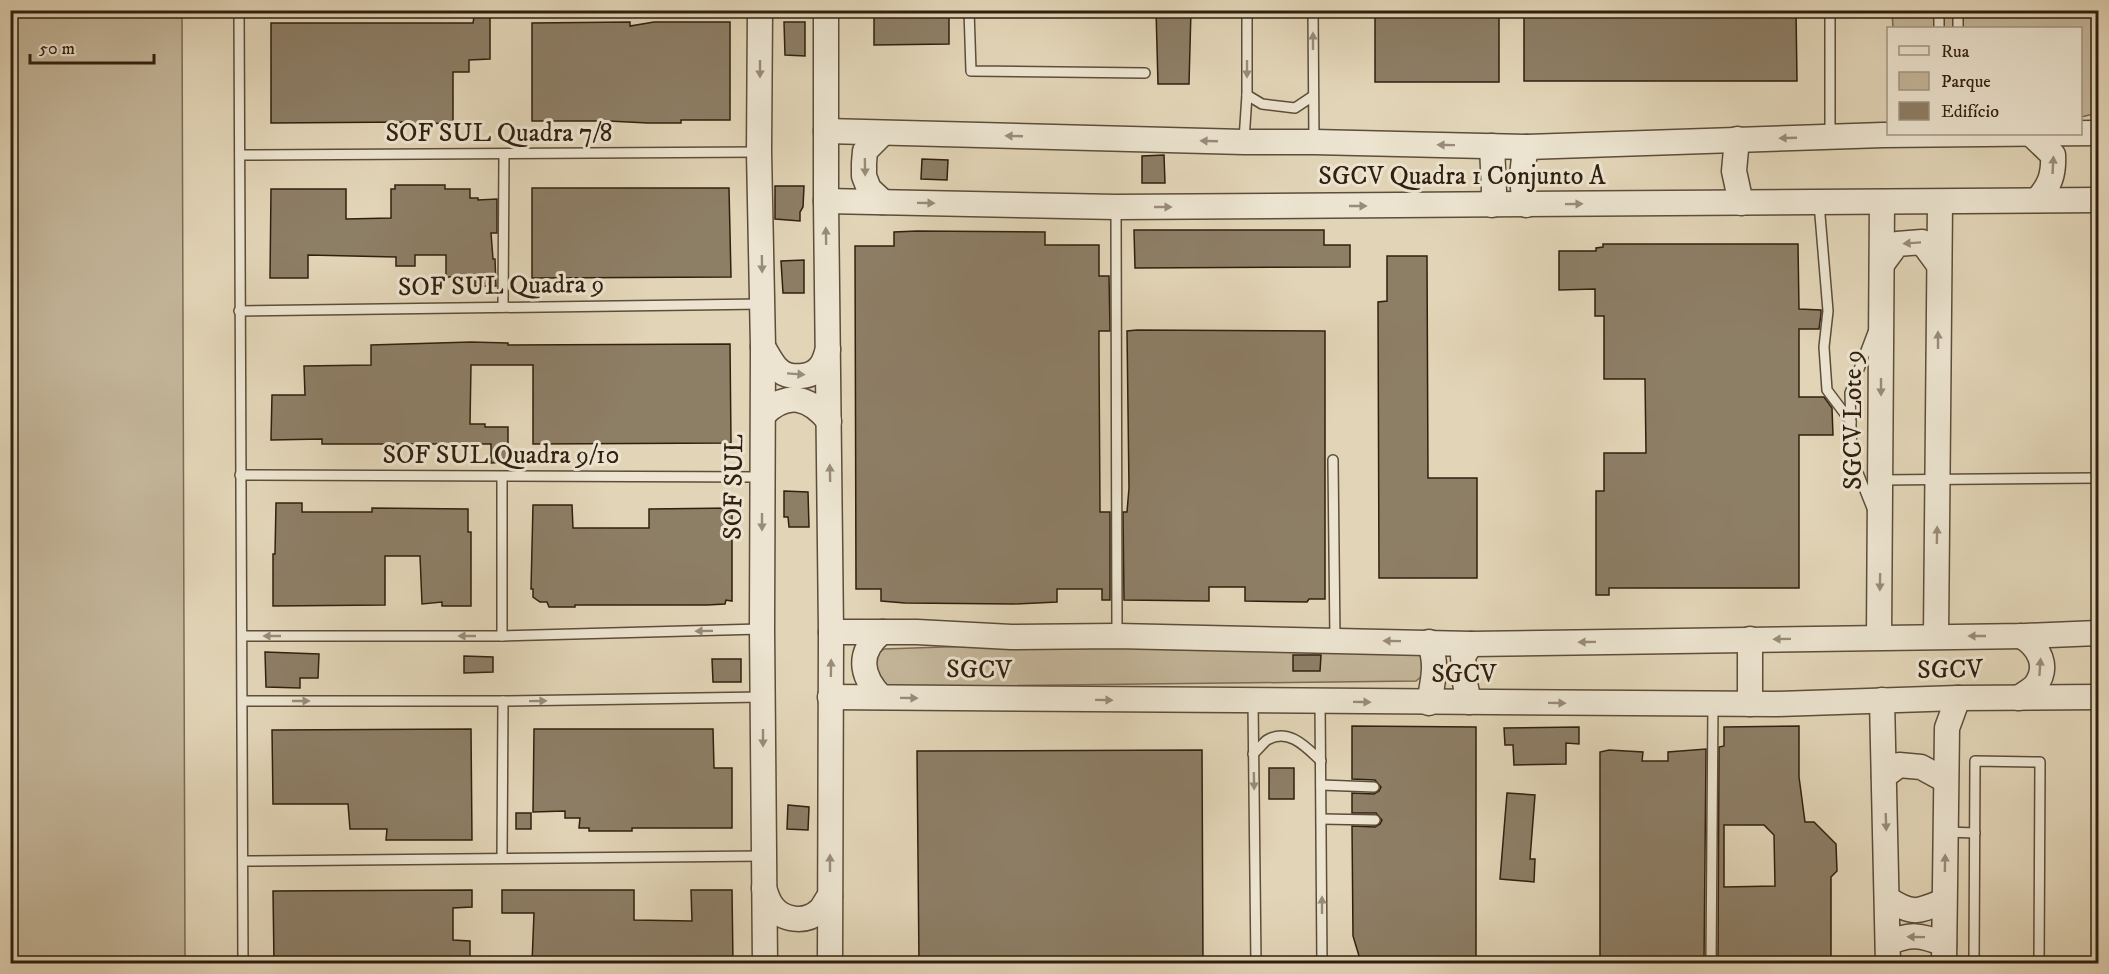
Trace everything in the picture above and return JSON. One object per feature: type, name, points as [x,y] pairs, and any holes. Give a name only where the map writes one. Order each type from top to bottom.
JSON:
[{"type":"street","name":"SOF SUL","points":[[760,10],[759,152],[764,347],[762,629],[765,963]]},
{"type":"street","points":[[826,10],[831,632],[830,963]]},
{"type":"street","name":"SGCV Quadra 1 Conjunto A","points":[[826,131],[1527,147],[1737,139],[2032,135]]},
{"type":"street","points":[[883,133],[865,151],[864,163],[864,176],[869,189],[883,202]]},
{"type":"street","name":"SGCV Quadra 1 Conjunto A","points":[[2082,133],[2098,133]]},
{"type":"street","points":[[2032,135],[2054,155],[2054,171],[2049,184],[2037,200]]},
{"type":"street","points":[[1737,139],[1734,171],[1741,202]]},
{"type":"street","points":[[1492,146],[1494,191],[1492,205]]},
{"type":"street","points":[[1526,205],[1522,191],[1522,162],[1527,147]]},
{"type":"street","name":"SGCV Quadra 1 Conjunto A","points":[[826,201],[1116,207],[2098,200]]},
{"type":"street","name":"SGCV Lote 9","points":[[1879,637],[1882,202]]},
{"type":"street","points":[[1936,636],[1940,202]]},
{"type":"street","points":[[1883,264],[1897,244],[1922,242],[1939,265]]},
{"type":"street","points":[[764,347],[780,371],[800,376],[811,374],[820,367],[828,350]]},
{"type":"street","points":[[764,414],[773,405],[796,400],[808,402],[818,408],[829,421]]},
{"type":"street","name":"SGCV","points":[[831,632],[1471,644],[2098,633]]},
{"type":"street","points":[[881,697],[869,685],[864,660],[867,647],[882,632]]},
{"type":"street","points":[[2019,698],[2035,686],[2042,662],[2039,652],[2031,642],[2021,636]]},
{"type":"street","points":[[1750,639],[1750,704]]},
{"type":"street","points":[[1429,642],[1435,655],[1434,679],[1429,702]]},
{"type":"street","points":[[1469,702],[1463,656],[1471,644]]},
{"type":"street","name":"SGCV","points":[[830,697],[1713,704],[2098,697]]},
{"type":"street","points":[[1944,954],[1947,728],[1958,698]]},
{"type":"street","points":[[1882,700],[1888,953]]},
{"type":"street","points":[[1884,776],[1899,765],[1921,766],[1945,780]]},
{"type":"street","points":[[764,888],[771,905],[783,916],[795,919],[808,917],[819,911],[830,896]]},
{"type":"street","points":[[1888,899],[1905,910],[1915,911],[1944,901]]},
{"type":"street","points":[[1888,953],[1899,938],[1914,935],[1925,937],[1944,954]]},
{"type":"lane","points":[[239,10],[243,963]]},
{"type":"lane","points":[[969,10],[970,71],[1145,73]]},
{"type":"lane","points":[[1244,142],[1247,95],[1247,10]]},
{"type":"lane","points":[[1313,10],[1314,142]]},
{"type":"lane","points":[[1830,10],[1830,137]]},
{"type":"lane","points":[[1939,10],[1939,27]]},
{"type":"lane","points":[[1958,10],[1958,27]]},
{"type":"lane","points":[[1247,95],[1262,104],[1295,108],[1313,96]]},
{"type":"lane","name":"SOF SUL Quadra 7/8","points":[[240,155],[759,152]]},
{"type":"lane","points":[[503,307],[504,154]]},
{"type":"lane","points":[[1819,203],[1828,310],[1824,347],[1827,390],[1851,423]]},
{"type":"lane","points":[[1116,207],[1118,636]]},
{"type":"lane","name":"SOF SUL Quadra 9","points":[[239,311],[763,304]]},
{"type":"lane","points":[[1881,310],[1850,393],[1852,458],[1881,531]]},
{"type":"lane","points":[[1333,460],[1335,641]]},
{"type":"lane","name":"SOF SUL Quadra 9/10","points":[[240,475],[762,477]]},
{"type":"lane","points":[[502,477],[502,636]]},
{"type":"lane","points":[[1881,480],[2098,478]]},
{"type":"lane","points":[[242,636],[502,636],[762,629]]},
{"type":"lane","points":[[243,701],[503,701],[763,696]]},
{"type":"lane","points":[[502,858],[503,701]]},
{"type":"lane","points":[[1253,701],[1256,963]]},
{"type":"lane","points":[[1320,701],[1322,963]]},
{"type":"lane","points":[[1711,963],[1713,704]]},
{"type":"lane","points":[[1253,754],[1268,740],[1284,736],[1298,740],[1321,761]]},
{"type":"lane","points":[[1974,963],[1975,761],[2040,762],[2039,963]]},
{"type":"lane","points":[[1321,785],[1374,787]]},
{"type":"lane","points":[[1322,819],[1375,820]]},
{"type":"lane","points":[[1945,832],[1975,832]]},
{"type":"lane","points":[[244,861],[763,856]]},
{"type":"green space","points":[[10,11],[182,11],[185,956],[11,963]]},
{"type":"green space","points":[[1892,11],[2098,11],[2098,113],[2082,117],[2082,27],[1893,27]]},
{"type":"green space","points":[[1179,639],[1172,650],[1423,648],[1422,676],[1416,681],[883,687],[873,657],[884,649]]},
{"type":"building","points":[[874,10],[949,10],[949,44],[874,45]]},
{"type":"building","points":[[1156,10],[1191,10],[1189,84],[1158,84]]},
{"type":"building","points":[[1375,10],[1499,10],[1499,82],[1375,82]]},
{"type":"building","points":[[1524,10],[1796,10],[1797,81],[1524,81]]},
{"type":"building","points":[[474,17],[490,17],[490,59],[469,60],[469,72],[453,72],[453,123],[271,123],[271,23],[473,23]]},
{"type":"building","points":[[630,22],[630,26],[654,22],[730,22],[730,120],[681,120],[681,123],[532,121],[532,23]]},
{"type":"building","points":[[784,22],[805,22],[805,56],[785,55]]},
{"type":"building","points":[[1164,155],[1165,183],[1142,183],[1142,156]]},
{"type":"building","points":[[922,159],[948,160],[947,180],[921,179]]},
{"type":"building","points":[[395,185],[445,185],[445,189],[470,189],[470,198],[497,199],[497,233],[491,233],[496,286],[475,286],[475,277],[446,277],[446,255],[415,255],[415,266],[396,266],[396,257],[308,255],[308,278],[270,278],[271,189],[346,189],[346,219],[391,218],[391,189],[395,189]]},
{"type":"building","points":[[775,186],[804,186],[800,221],[775,219]]},
{"type":"building","points":[[532,188],[729,188],[731,277],[532,278]]},
{"type":"building","points":[[1134,230],[1324,230],[1324,245],[1350,245],[1350,267],[1135,268]]},
{"type":"building","points":[[894,232],[1045,232],[1045,245],[1099,245],[1099,276],[1109,276],[1110,331],[1099,331],[1099,353],[1100,512],[1110,512],[1110,600],[1102,600],[1102,589],[1057,589],[1057,602],[905,603],[881,601],[881,589],[856,589],[855,246],[894,246]]},
{"type":"building","points":[[1603,244],[1798,244],[1799,309],[1821,310],[1819,329],[1799,329],[1799,397],[1824,397],[1832,408],[1833,435],[1799,435],[1799,588],[1609,588],[1609,595],[1596,595],[1596,491],[1604,491],[1604,453],[1646,453],[1645,379],[1604,379],[1604,316],[1595,316],[1595,289],[1559,290],[1559,251],[1596,251],[1596,248],[1603,247]]},
{"type":"building","points":[[1387,256],[1427,256],[1428,478],[1477,478],[1477,578],[1379,578],[1378,302],[1387,301]]},
{"type":"building","points":[[804,260],[804,293],[783,293],[781,261]]},
{"type":"building","points":[[1127,331],[1325,331],[1325,599],[1309,599],[1307,602],[1245,601],[1245,587],[1209,587],[1209,601],[1124,600],[1123,512],[1127,512],[1129,488]]},
{"type":"building","points":[[508,343],[508,345],[730,344],[731,443],[533,444],[533,365],[471,365],[470,424],[485,424],[485,427],[508,427],[508,462],[491,463],[491,444],[322,444],[322,439],[271,440],[272,395],[305,395],[304,366],[371,365],[371,345]]},
{"type":"building","points":[[784,491],[808,492],[809,527],[789,527],[788,517],[784,517]]},
{"type":"building","points":[[276,503],[302,503],[302,512],[372,512],[372,508],[468,509],[468,532],[471,532],[471,606],[442,606],[442,602],[422,604],[420,556],[385,556],[385,605],[273,606]]},
{"type":"building","points":[[533,505],[572,505],[573,528],[649,528],[649,509],[732,508],[732,601],[726,600],[725,604],[707,605],[549,607],[547,602],[540,602],[533,597],[533,589],[531,589]]},
{"type":"building","points":[[265,652],[319,654],[318,678],[300,678],[300,688],[266,687]]},
{"type":"building","points":[[1293,655],[1321,655],[1320,671],[1293,671]]},
{"type":"building","points":[[464,656],[493,657],[493,672],[464,673]]},
{"type":"building","points":[[712,659],[741,659],[741,682],[713,682]]},
{"type":"building","points":[[1352,726],[1476,727],[1476,963],[1365,963],[1359,956],[1353,936],[1352,826],[1375,827],[1382,820],[1376,813],[1352,813],[1352,793],[1374,794],[1381,787],[1375,780],[1352,779]]},
{"type":"building","points":[[1799,726],[1799,777],[1805,822],[1814,822],[1836,844],[1837,871],[1831,877],[1831,963],[1718,963],[1719,747],[1724,746],[1724,727]],"holes":[[[1724,825],[1764,825],[1774,835],[1775,886],[1724,887]]]},
{"type":"building","points":[[1579,727],[1579,744],[1566,743],[1566,764],[1514,765],[1513,745],[1505,745],[1504,728]]},
{"type":"building","points":[[471,729],[472,840],[386,840],[387,829],[350,829],[348,804],[273,804],[272,730]]},
{"type":"building","points":[[534,729],[713,729],[714,768],[732,768],[732,828],[632,828],[632,831],[589,831],[589,828],[579,828],[580,818],[565,818],[565,811],[533,812]]},
{"type":"building","points":[[1706,749],[1704,963],[1600,963],[1600,752],[1609,750],[1643,752],[1642,761],[1668,761],[1668,752]]},
{"type":"building","points":[[1202,750],[1203,963],[919,963],[917,751]]},
{"type":"building","points":[[1269,768],[1294,768],[1294,799],[1269,799]]},
{"type":"building","points":[[1507,793],[1535,795],[1530,859],[1535,859],[1534,882],[1500,879]]},
{"type":"building","points":[[788,805],[809,807],[808,830],[787,829]]},
{"type":"building","points":[[516,813],[531,813],[531,829],[516,829]]},
{"type":"building","points":[[472,890],[472,907],[453,908],[453,940],[470,941],[470,963],[274,963],[273,891]]},
{"type":"building","points":[[502,890],[634,890],[634,920],[692,921],[691,890],[732,890],[733,963],[532,963],[534,913],[502,913]]}]
